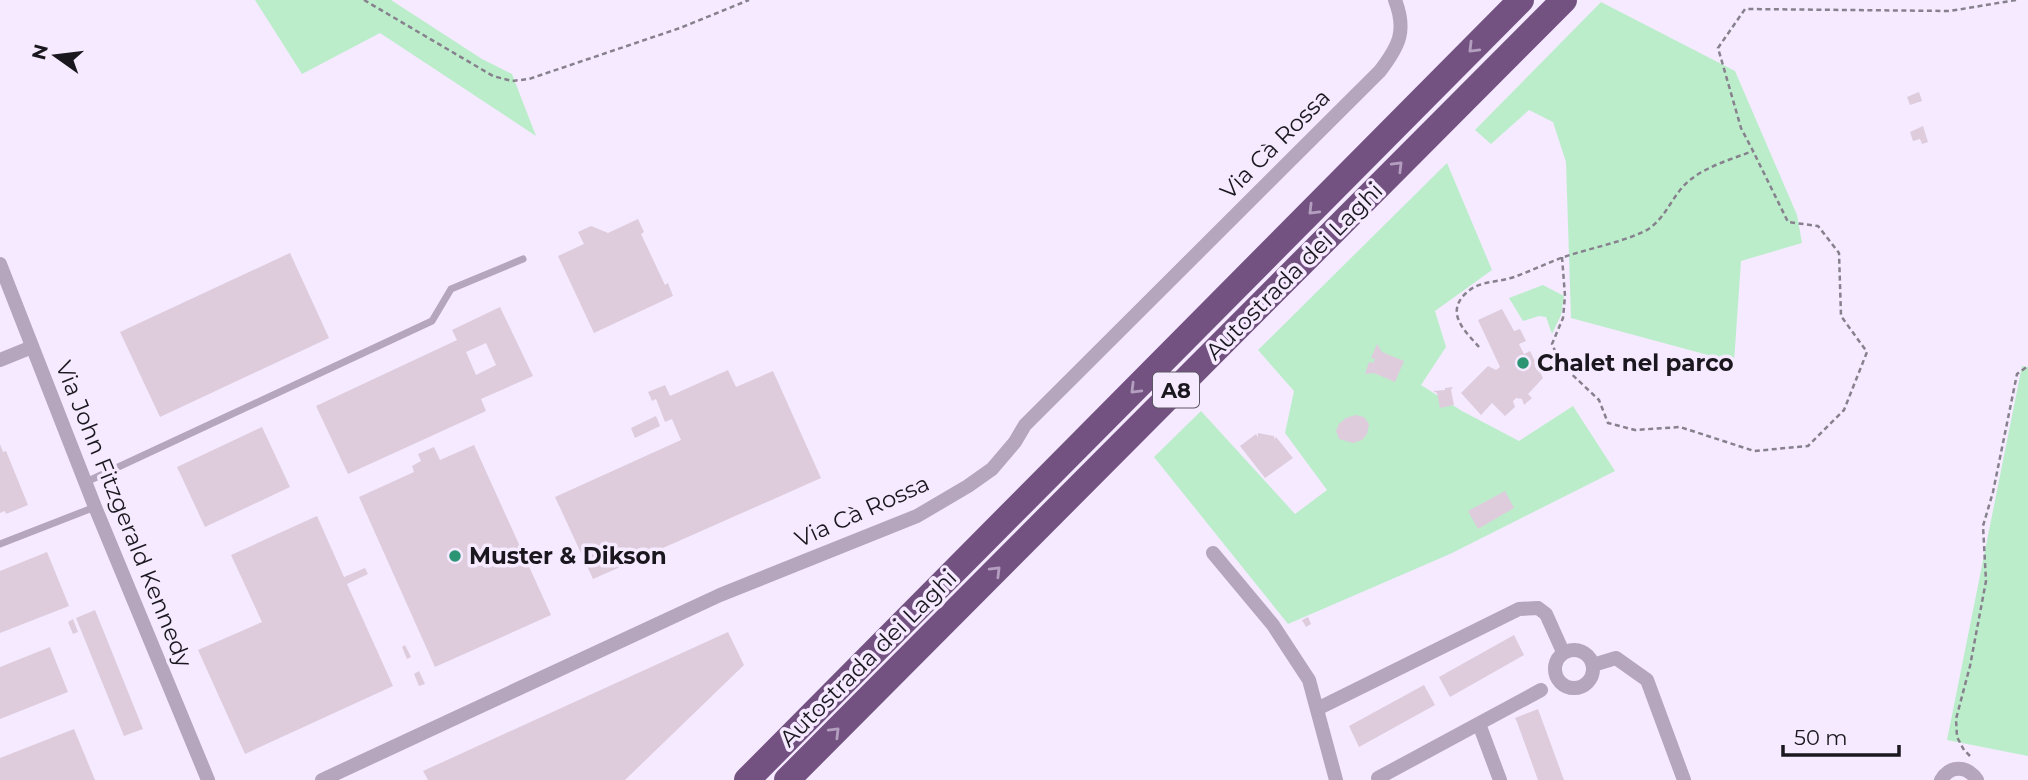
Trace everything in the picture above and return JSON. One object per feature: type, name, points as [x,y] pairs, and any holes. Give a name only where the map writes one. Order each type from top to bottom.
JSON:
[{"type":"highway","name":"Autostrada dei Laghi","points":[[747,780],[1521,0]]},
{"type":"highway","name":"Autostrada dei Laghi","points":[[787,780],[1564,0]]},
{"type":"street","name":"Via Cà Rossa","points":[[322,780],[720,595],[918,516],[984,475],[992,469],[1025,425],[1380,71],[1394,52],[1400,37],[1402,22],[1395,0]]},
{"type":"street","name":"Via John Fitzgerald Kennedy","points":[[0,264],[95,507],[208,780]]},
{"type":"street","points":[[0,360],[32,347]]},
{"type":"street","points":[[1213,553],[1273,625],[1309,680],[1336,780]]},
{"type":"street","points":[[1317,709],[1519,609],[1538,608],[1546,614],[1563,652]]},
{"type":"street","points":[[1569,649],[1587,654],[1593,666],[1591,678],[1587,683],[1575,688],[1568,688],[1558,681],[1555,675],[1555,662],[1569,649]]},
{"type":"street","points":[[1593,666],[1616,658],[1647,680],[1684,780]]},
{"type":"street","points":[[1378,778],[1541,691]]},
{"type":"street","points":[[1479,724],[1500,780]]},
{"type":"street","points":[[1941,780],[1948,771],[1961,768],[1972,773],[1977,780]]},
{"type":"lane","points":[[85,482],[432,321],[451,289],[523,259]]},
{"type":"lane","points":[[0,544],[95,507]]},
{"type":"path","points":[[364,0],[493,76],[512,81],[529,79],[668,32],[749,0]]},
{"type":"path","points":[[1562,257],[1565,296],[1563,318],[1552,345],[1561,364],[1599,400],[1608,423],[1635,430],[1680,427],[1754,451],[1808,446],[1844,410],[1867,352],[1841,316],[1839,253],[1818,226],[1788,222],[1741,128],[1718,48],[1745,9],[1950,11],[2016,0]]},
{"type":"path","points":[[1479,347],[1458,323],[1456,311],[1464,295],[1483,283],[1511,278],[1562,257],[1644,231],[1660,220],[1675,194],[1690,180],[1705,170],[1752,151]]},
{"type":"path","points":[[1972,758],[1957,737],[1956,719],[1970,666],[1986,581],[1983,526],[1993,492],[2017,374],[2028,366]]},
{"type":"green space","points":[[255,0],[391,0],[482,59],[512,74],[536,136],[380,33],[302,74]]},
{"type":"green space","points":[[1601,2],[1735,71],[1797,215],[1802,243],[1741,261],[1734,362],[1571,318],[1566,162],[1553,122],[1529,110],[1491,144],[1475,130]]},
{"type":"green space","points":[[1447,163],[1492,270],[1435,311],[1446,347],[1421,385],[1462,411],[1519,441],[1573,406],[1615,471],[1450,554],[1288,624],[1154,457],[1201,411],[1295,514],[1327,490],[1285,433],[1294,391],[1258,350]]},
{"type":"green space","points":[[1543,285],[1564,296],[1561,315],[1552,334],[1546,317],[1539,316],[1523,321],[1509,298]]},
{"type":"green space","points":[[2022,366],[2028,367],[2028,756],[1947,740]]},
{"type":"building","points":[[1919,92],[1922,101],[1910,105],[1907,97]]},
{"type":"building","points":[[1923,126],[1928,142],[1922,144],[1920,139],[1913,141],[1910,132]]},
{"type":"building","points":[[638,219],[644,232],[641,234],[673,296],[594,333],[558,256],[584,244],[578,232],[591,226],[608,233]]},
{"type":"building","points":[[290,253],[329,338],[160,417],[120,332]]},
{"type":"building","points":[[500,307],[533,376],[481,399],[486,411],[348,474],[316,406],[457,340],[452,330]],"holes":[[[486,343],[496,365],[476,375],[466,352]]]},
{"type":"building","name":"Chalet nel parco","points":[[1502,309],[1514,331],[1520,329],[1526,341],[1519,344],[1524,354],[1530,351],[1543,378],[1528,394],[1532,398],[1524,405],[1522,399],[1516,398],[1513,401],[1515,407],[1505,416],[1492,403],[1481,415],[1461,393],[1488,366],[1496,370],[1500,367],[1478,320]]},
{"type":"building","points":[[1377,344],[1382,352],[1404,361],[1395,382],[1374,373],[1365,374],[1369,362],[1373,363],[1375,359],[1371,358]]},
{"type":"building","points":[[728,370],[736,387],[773,371],[821,478],[593,579],[555,497],[681,440],[672,419],[665,422],[656,399],[652,401],[648,392],[665,385],[670,396]]},
{"type":"building","points":[[1453,387],[1451,390],[1454,405],[1440,408],[1437,393],[1433,391]]},
{"type":"building","points":[[1356,415],[1364,417],[1369,424],[1367,434],[1362,440],[1353,443],[1339,439],[1336,431],[1339,424]]},
{"type":"building","points":[[656,416],[660,426],[635,438],[631,428]]},
{"type":"building","points":[[262,427],[290,487],[205,527],[177,467]]},
{"type":"building","points":[[1258,433],[1274,436],[1274,439],[1276,437],[1293,458],[1265,478],[1240,446],[1256,434],[1258,437]]},
{"type":"building","points":[[0,444],[3,452],[6,451],[28,505],[6,514],[5,511],[0,513]]},
{"type":"building","name":"Muster & Dikson","points":[[474,445],[551,615],[435,667],[359,497],[414,472],[412,466],[421,461],[418,454],[434,447],[440,460]]},
{"type":"building","points":[[1505,491],[1514,508],[1478,529],[1468,511]]},
{"type":"building","points":[[317,516],[344,577],[365,568],[368,574],[347,584],[393,686],[245,754],[198,650],[262,622],[231,555]]},
{"type":"building","points":[[47,552],[69,606],[0,633],[0,571]]},
{"type":"building","points":[[95,610],[143,729],[124,736],[76,618]]},
{"type":"building","points":[[1308,617],[1311,624],[1306,627],[1302,620]]},
{"type":"building","points":[[73,619],[78,632],[73,634],[68,622]]},
{"type":"building","points":[[728,632],[744,665],[625,780],[428,780],[423,771]]},
{"type":"building","points":[[1514,635],[1524,655],[1450,697],[1439,677]]},
{"type":"building","points":[[405,645],[411,657],[407,659],[402,647]]},
{"type":"building","points":[[50,647],[68,692],[0,719],[0,667]]},
{"type":"building","points":[[419,671],[425,684],[419,686],[414,674]]},
{"type":"building","points":[[1424,685],[1435,705],[1359,747],[1349,726]]},
{"type":"building","points":[[1538,709],[1564,780],[1538,780],[1515,718]]},
{"type":"building","points":[[74,729],[95,780],[0,780],[0,758]]},
{"type":"place","name":"Chalet nel parco","points":[[1523,363]]},
{"type":"place","name":"Muster & Dikson","points":[[455,556]]}]
